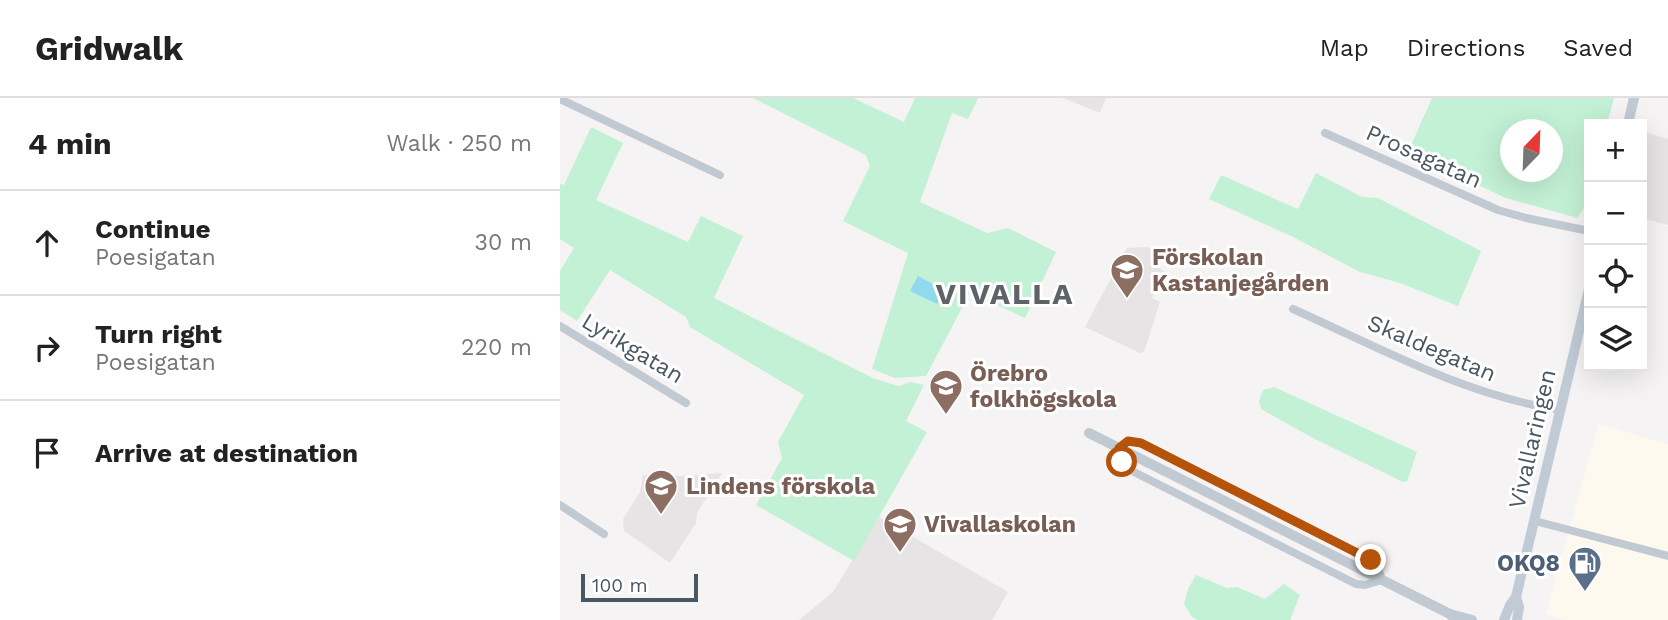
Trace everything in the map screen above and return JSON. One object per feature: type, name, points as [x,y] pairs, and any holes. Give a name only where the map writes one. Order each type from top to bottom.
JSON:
[{"type":"main road","points":[[1629,119],[1634,98]]},
{"type":"main road","name":"Vivallaringen","points":[[1504,620],[1516,597],[1585,308]]},
{"type":"main road","name":"Vivallaringen","points":[[1516,597],[1519,607],[1517,620]]},
{"type":"street","points":[[560,99],[720,175]]},
{"type":"street","name":"Prosagatan","points":[[1325,133],[1498,210],[1584,230]]},
{"type":"street","name":"Skaldegatan","points":[[1293,309],[1480,392],[1535,407],[1561,410]]},
{"type":"street","name":"Lyrikgatan","points":[[560,326],[686,403]]},
{"type":"street","points":[[1089,433],[1453,617],[1472,620]]},
{"type":"street","points":[[560,505],[604,534]]},
{"type":"street","points":[[1535,521],[1668,556]]},
{"type":"shaded area","points":[[1063,98],[1106,98],[1100,113]]},
{"type":"shaded area","points":[[1647,133],[1668,139],[1668,225],[1647,219]]},
{"type":"shaded area","name":"Förskolan Kastanjegården","points":[[1148,247],[1164,255],[1159,268],[1164,271],[1152,298],[1160,302],[1144,352],[1140,353],[1085,327],[1127,248]]},
{"type":"shaded area","points":[[1598,424],[1668,444],[1668,620],[1566,620],[1546,614]]},
{"type":"shaded area","name":"Lindens förskola","points":[[722,473],[697,513],[696,523],[670,563],[624,531],[623,519],[640,492],[643,475]]},
{"type":"shaded area","name":"Vivallaskolan","points":[[879,517],[1008,592],[992,620],[799,620],[833,592]]},
{"type":"green space","points":[[753,98],[853,98],[904,122],[915,98],[978,98],[968,119],[952,113],[920,202],[987,233],[1008,228],[1056,252],[1025,318],[979,297],[973,287],[926,376],[895,378],[872,369],[908,253],[843,221],[870,166],[866,155]]},
{"type":"green space","points":[[1432,98],[1614,98],[1608,119],[1584,119],[1584,208],[1577,218],[1506,198],[1408,152]]},
{"type":"green space","points":[[591,127],[623,143],[596,200],[688,242],[701,216],[743,236],[714,298],[873,378],[898,386],[911,382],[924,385],[906,421],[927,432],[854,561],[756,505],[782,458],[778,442],[804,395],[690,327],[686,317],[610,270],[577,321],[560,310],[560,271],[574,248],[560,239],[560,184],[564,185]]},
{"type":"green space","points":[[1316,173],[1362,197],[1378,198],[1481,251],[1458,306],[1400,283],[1360,272],[1291,236],[1209,199],[1221,175],[1298,209]]},
{"type":"green space","points":[[1274,387],[1417,452],[1407,481],[1403,482],[1311,437],[1261,409],[1259,401],[1263,390]]},
{"type":"green space","points":[[1196,575],[1227,588],[1237,587],[1265,599],[1284,584],[1300,595],[1290,620],[1198,620],[1192,617],[1184,604]]},
{"type":"water","points":[[918,276],[944,290],[937,304],[910,291]]},
{"type":"place","name":"Förskolan Kastanjegården","points":[[1127,300]]},
{"type":"place","name":"Örebro folkhögskola","points":[[946,416]]},
{"type":"place","name":"Lindens förskola","points":[[661,516]]},
{"type":"place","name":"Vivallaskolan","points":[[900,554]]},
{"type":"place","name":"OKQ8","points":[[1585,593]]},
{"type":"district","name":"VIVALLA","points":[[1005,294]]},
{"type":"route","points":[[1122,462],[1119,448],[1128,441],[1141,443],[1371,560]]}]
